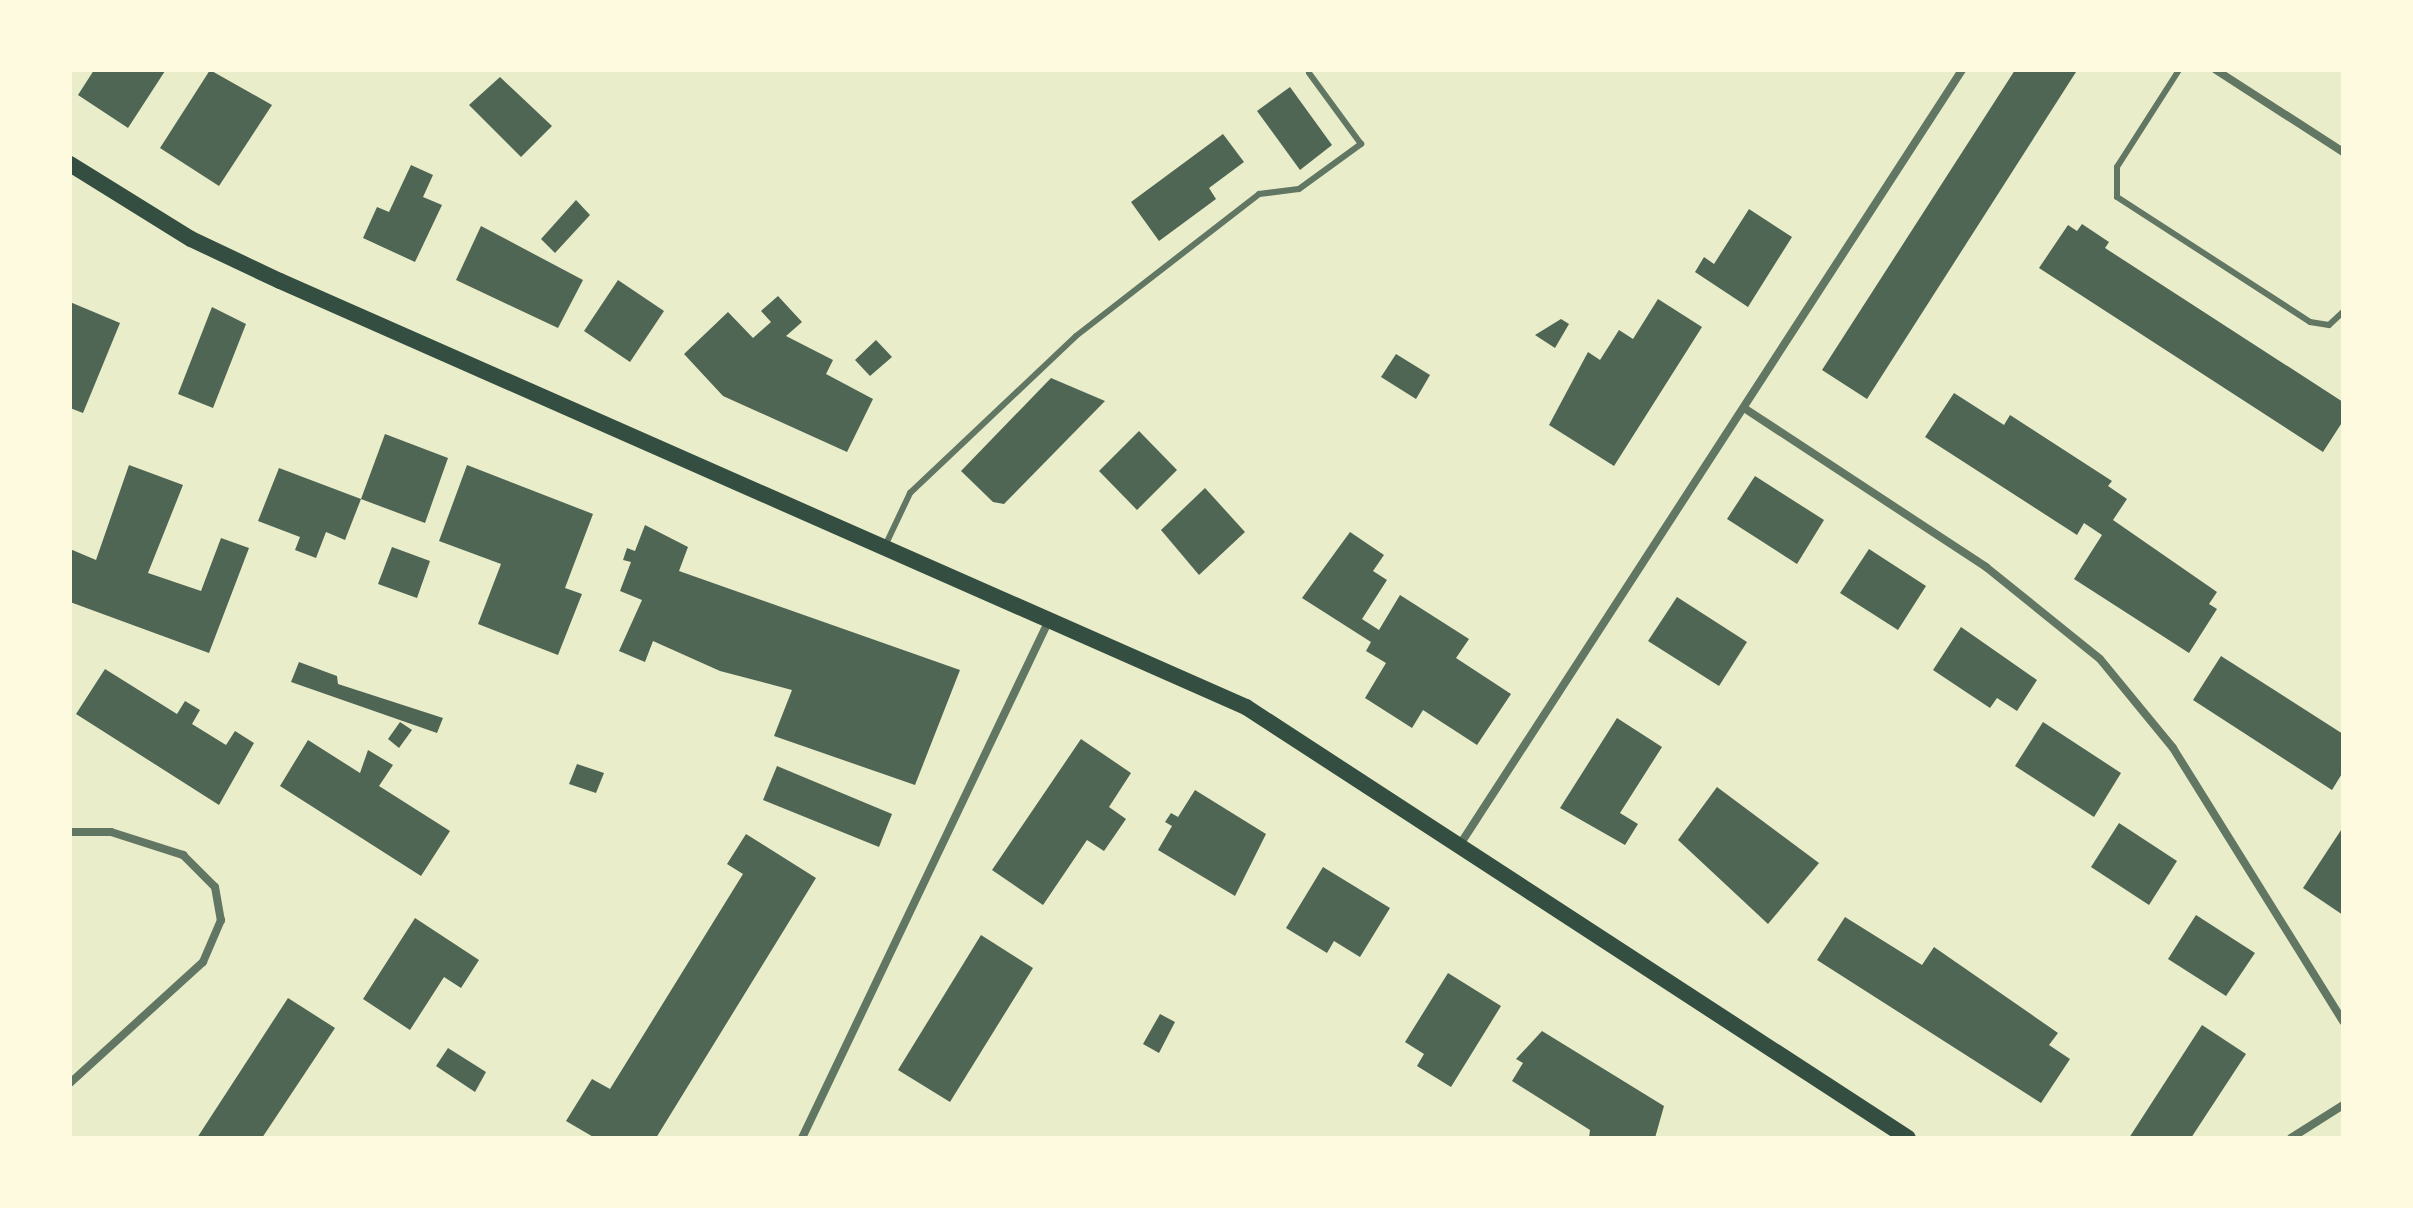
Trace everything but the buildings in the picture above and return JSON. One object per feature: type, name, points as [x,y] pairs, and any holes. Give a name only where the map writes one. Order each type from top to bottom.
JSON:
[{"type":"main road","points":[[70,164],[191,239],[1246,707],[1461,843],[1908,1138]]},
{"type":"street","points":[[1461,843],[1962,70]]},
{"type":"street","points":[[2216,70],[2343,152]]},
{"type":"street","points":[[1744,408],[1986,567],[2100,659],[2173,748],[2343,1021]]},
{"type":"street","points":[[802,1138],[1050,618]]},
{"type":"street","points":[[70,832],[111,832],[183,855],[215,887],[221,920],[203,962],[71,1080]]},
{"type":"street","points":[[2291,1138],[2343,1105]]},
{"type":"lane","points":[[2179,70],[2117,167],[2117,197],[2310,322],[2329,325],[2343,312]]},
{"type":"lane","points":[[885,546],[910,493],[1076,336],[1259,194],[1299,189],[1361,144],[1309,73]]}]
